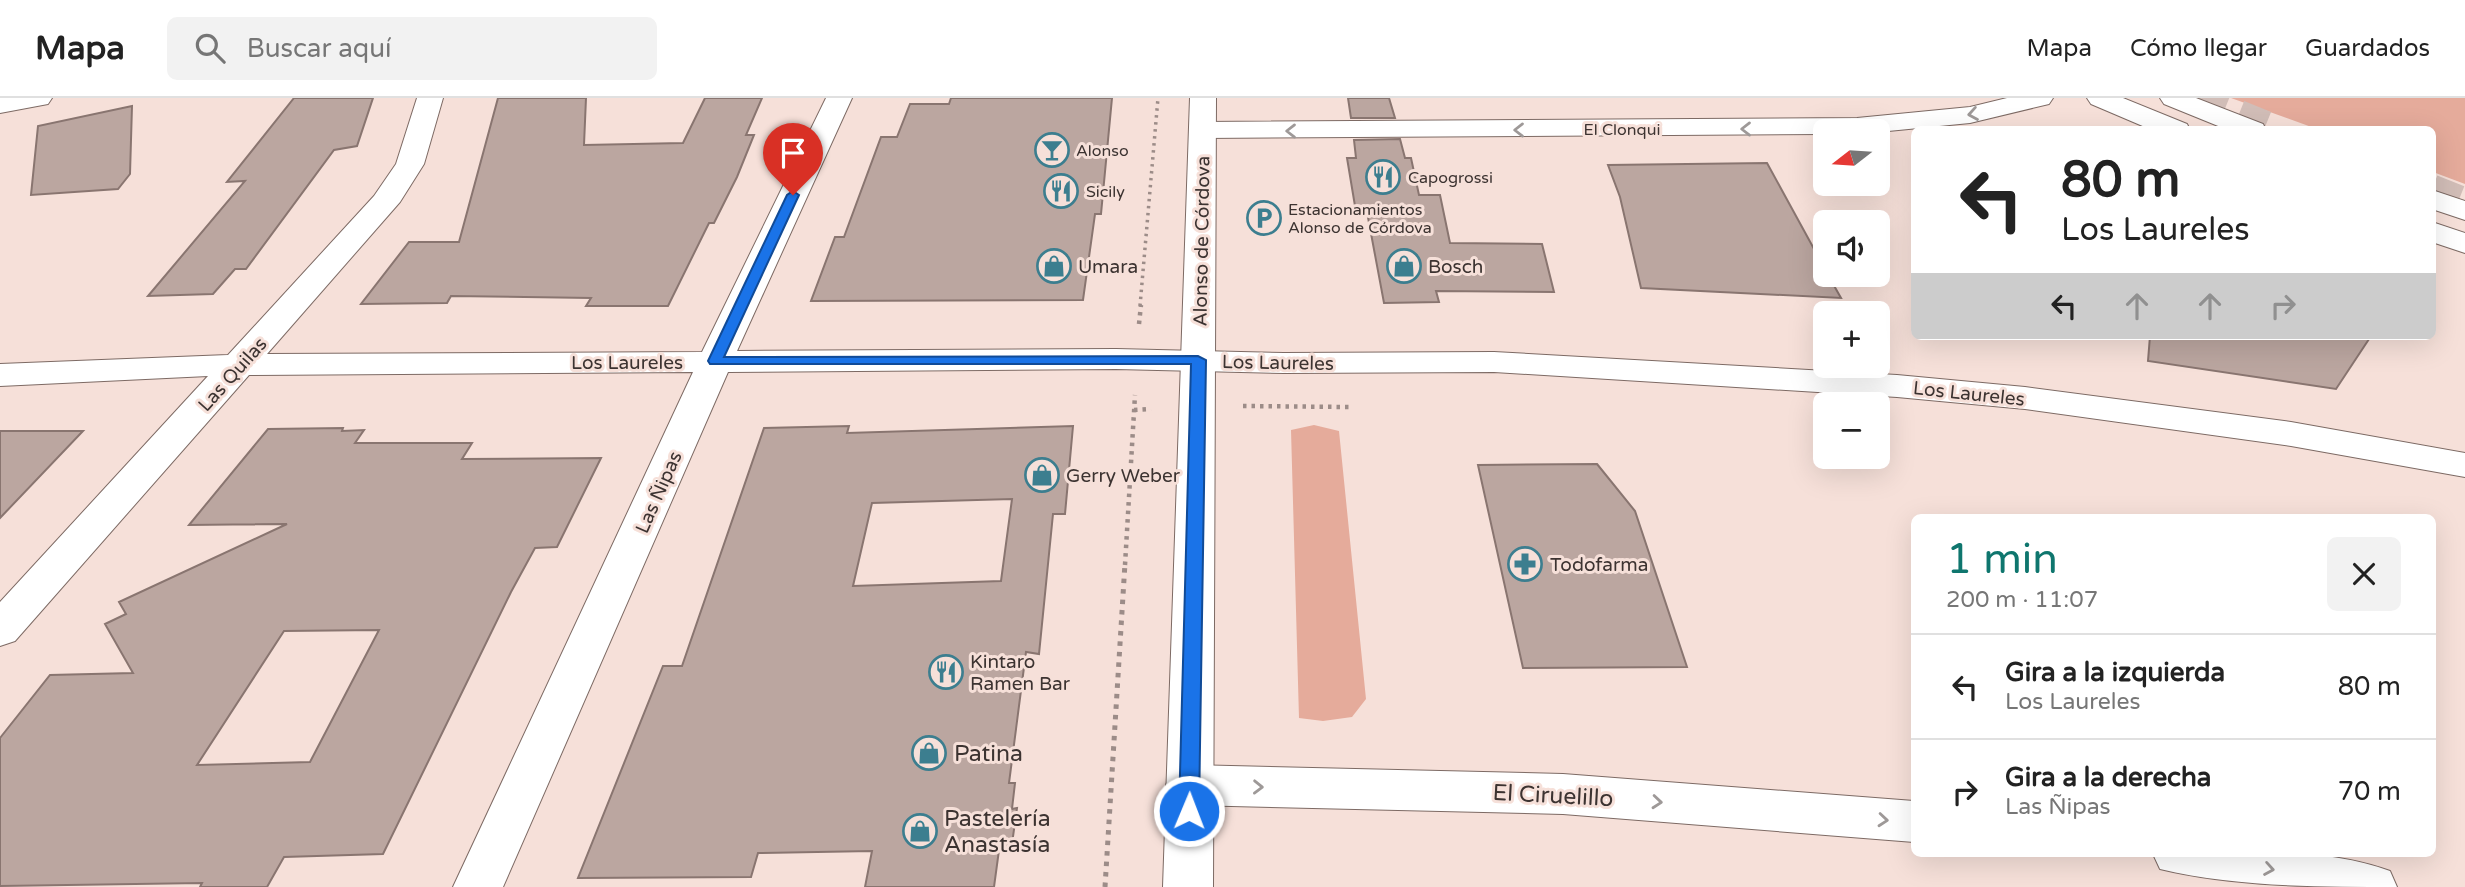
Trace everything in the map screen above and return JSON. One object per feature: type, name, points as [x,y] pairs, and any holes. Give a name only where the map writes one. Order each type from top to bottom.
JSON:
[{"type":"main road","points":[[0,106],[39,98]]},
{"type":"main road","name":"Las Quilas","points":[[0,630],[385,202],[410,163],[430,98]]},
{"type":"main road","name":"Las Ñipas","points":[[478,887],[715,361],[839,98]]},
{"type":"main road","name":"Alonso de Córdova","points":[[1188,887],[1203,98]]},
{"type":"main road","name":"El Clonqui","points":[[1203,130],[1857,126],[1970,115],[2039,98]]},
{"type":"main road","points":[[2100,98],[2166,126]]},
{"type":"main road","points":[[2173,98],[2243,126]]},
{"type":"main road","points":[[2436,200],[2465,211]]},
{"type":"main road","points":[[2436,233],[2465,244]]},
{"type":"main road","name":"Los Laureles","points":[[0,375],[241,365],[1137,359],[1284,363],[1494,362],[1897,386],[2155,414],[2291,434],[2465,465]]},
{"type":"main road","name":"El Ciruelillo","points":[[1190,785],[1563,794],[1911,822]]},
{"type":"main road","points":[[2196,857],[2372,887]]},
{"type":"path","points":[[1105,887],[1137,359],[1158,98]]},
{"type":"shaded area","points":[[2231,98],[2465,98],[2465,184],[2436,173],[2436,126],[2309,126]]},
{"type":"shaded area","points":[[1314,425],[1339,431],[1366,699],[1352,717],[1323,721],[1299,718],[1291,430]]},
{"type":"building","points":[[294,98],[373,98],[357,146],[334,150],[246,269],[235,269],[213,294],[148,296],[245,181],[227,182]]},
{"type":"building","points":[[498,98],[586,98],[584,145],[683,143],[705,98],[762,98],[746,135],[754,135],[737,177],[714,223],[709,223],[668,306],[586,306],[591,298],[451,296],[447,303],[361,304],[409,242],[459,242]]},
{"type":"building","points":[[951,98],[1112,98],[1101,214],[1095,214],[1083,300],[811,301],[835,237],[844,237],[881,137],[897,137],[910,104],[949,104]]},
{"type":"building","points":[[1348,98],[1389,98],[1395,118],[1351,118]]},
{"type":"building","points":[[132,106],[130,174],[118,189],[31,195],[38,126]]},
{"type":"building","points":[[1400,139],[1405,158],[1411,158],[1419,195],[1440,195],[1450,243],[1542,244],[1554,292],[1436,291],[1439,302],[1384,303],[1367,212],[1356,212],[1347,158],[1356,158],[1354,140]]},
{"type":"building","points":[[1767,163],[1813,247],[1813,287],[1835,287],[1841,298],[1641,288],[1620,197],[1608,165]]},
{"type":"building","points":[[2150,340],[2368,340],[2336,389],[2148,361]]},
{"type":"building","points":[[849,426],[847,433],[1073,426],[1065,514],[1053,514],[1039,654],[1026,652],[1009,783],[1015,783],[1012,809],[1017,808],[1011,851],[999,850],[994,887],[865,887],[872,851],[758,853],[751,877],[578,878],[663,666],[682,666],[764,428]],"holes":[[[1012,499],[1001,581],[853,586],[872,503]]]},
{"type":"building","points":[[268,429],[364,430],[355,443],[472,443],[462,459],[601,458],[557,547],[535,548],[383,854],[284,857],[267,887],[200,887],[202,883],[0,886],[0,738],[50,675],[133,673],[105,624],[126,614],[119,602],[287,524],[189,525]],"holes":[[[379,630],[310,762],[197,765],[284,631]]]},
{"type":"building","points":[[0,431],[83,431],[0,518]]},
{"type":"building","points":[[1597,464],[1635,511],[1687,667],[1523,668],[1478,465]]},
{"type":"tunnel","points":[[2198,98],[2267,126]]},
{"type":"tunnel","points":[[2436,191],[2465,202]]},
{"type":"place","name":"Alonso","points":[[1052,150]]},
{"type":"place","name":"Capogrossi","points":[[1383,177]]},
{"type":"place","name":"Sicily","points":[[1061,191]]},
{"type":"place","name":"Estacionamientos Alonso de Córdova","points":[[1264,218]]},
{"type":"place","name":"Umara","points":[[1054,266]]},
{"type":"place","name":"Bosch","points":[[1404,266]]},
{"type":"place","name":"Gerry Weber","points":[[1042,475]]},
{"type":"place","name":"Todofarma","points":[[1525,564]]},
{"type":"place","name":"Kintaro Ramen Bar","points":[[946,672]]},
{"type":"place","name":"Patina","points":[[929,753]]},
{"type":"place","name":"Pastelería Anastasía","points":[[920,831]]},
{"type":"route","points":[[793,195],[715,361],[1198,360],[1189,811]]}]
